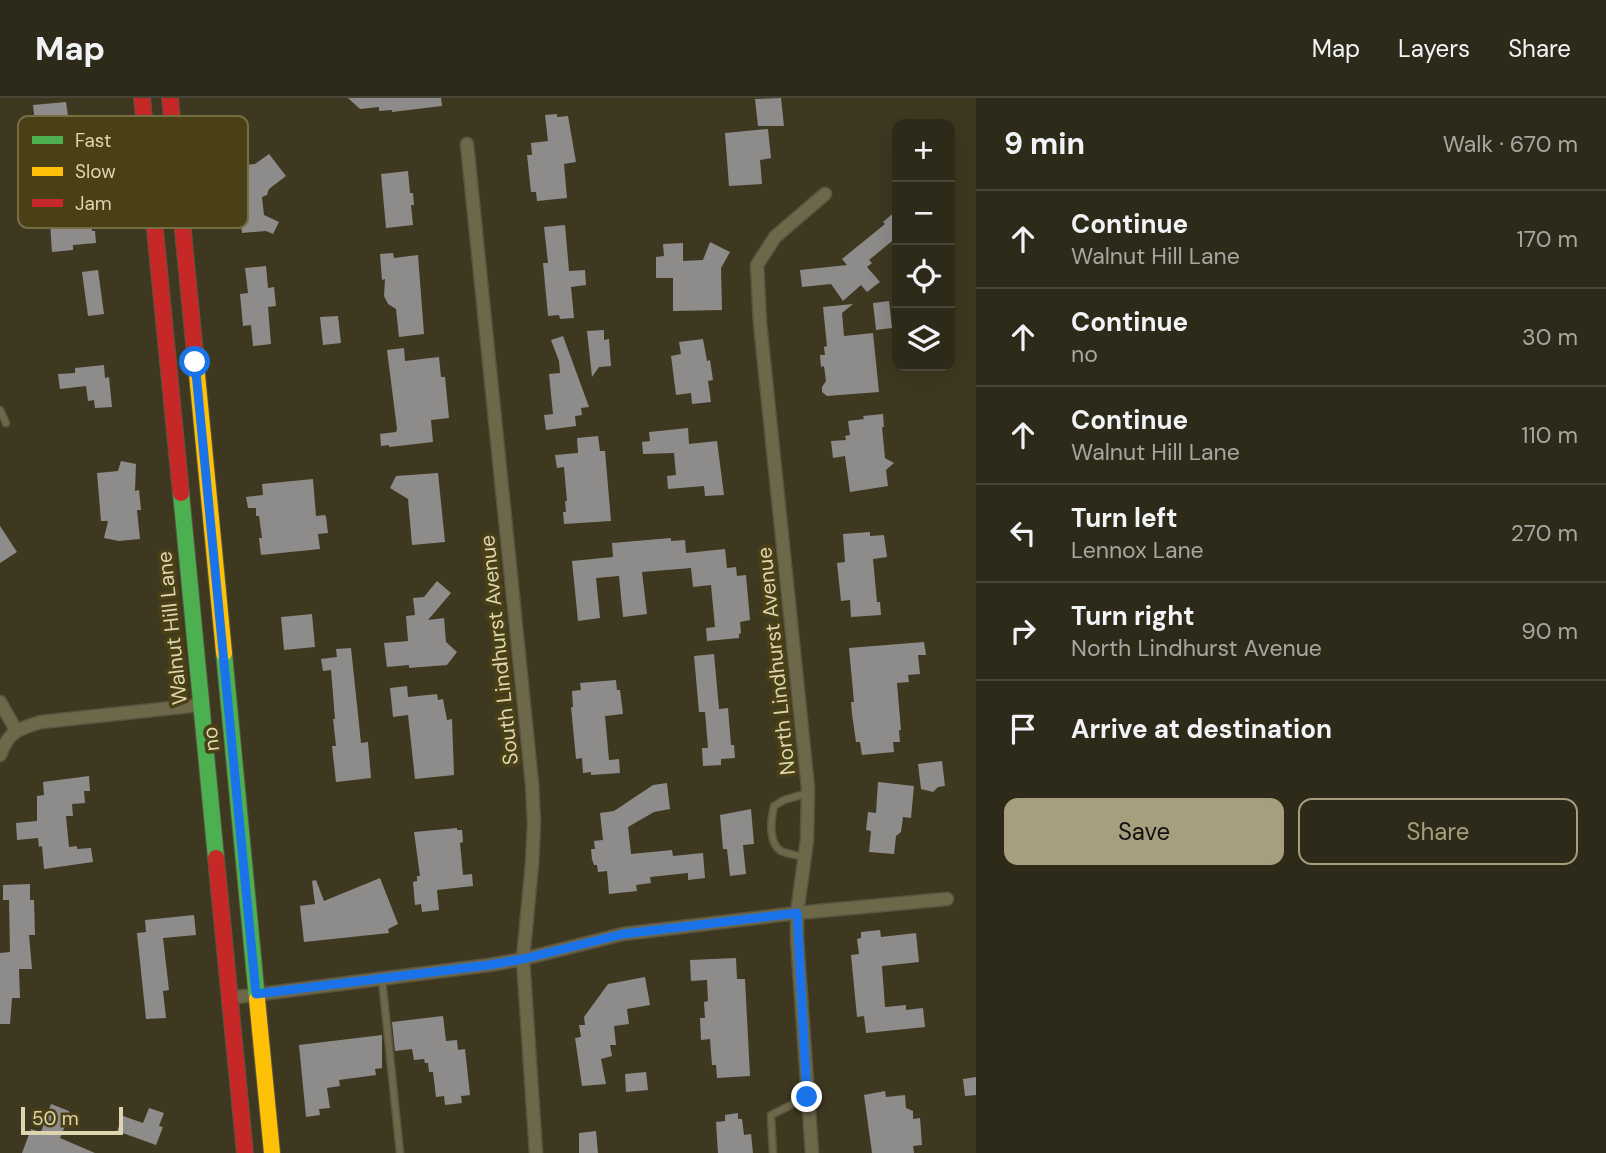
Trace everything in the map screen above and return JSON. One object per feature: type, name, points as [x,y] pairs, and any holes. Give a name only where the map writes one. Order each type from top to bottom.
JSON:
[{"type":"main road","name":"Walnut Hill Lane","points":[[142,98],[144,116]]},
{"type":"main road","points":[[170,98],[172,116]]},
{"type":"main road","name":"Walnut Hill Lane","points":[[155,228],[245,1153]]},
{"type":"main road","points":[[182,228],[228,701],[200,705]]},
{"type":"main road","points":[[168,365],[195,362]]},
{"type":"main road","name":"no","points":[[228,701],[256,994]]},
{"type":"main road","points":[[256,994],[272,1153]]},
{"type":"street","name":"South Lindhurst Avenue","points":[[467,144],[532,784],[532,864],[523,959],[536,1153]]},
{"type":"street","name":"North Lindhurst Avenue","points":[[812,1153],[797,913],[808,793],[760,323],[757,265],[775,237],[825,194]]},
{"type":"street","points":[[0,702],[16,730]]},
{"type":"street","points":[[0,755],[5,742],[16,730],[41,722],[200,705]]},
{"type":"street","points":[[229,998],[523,959],[623,934],[797,913],[947,899]]},
{"type":"lane","points":[[0,410],[6,423]]},
{"type":"lane","points":[[804,857],[782,851],[775,844],[771,821],[774,806],[808,793]]},
{"type":"lane","points":[[382,979],[400,1153]]},
{"type":"lane","points":[[773,1153],[771,1115],[807,1097]]},
{"type":"building","points":[[348,98],[441,98],[442,106],[379,111],[379,107],[360,109]]},
{"type":"building","points":[[781,98],[784,126],[758,126],[755,99]]},
{"type":"building","points":[[66,102],[68,116],[34,116],[33,105]]},
{"type":"building","points":[[557,114],[557,117],[568,116],[576,162],[564,164],[567,198],[537,201],[536,192],[531,192],[527,155],[532,155],[531,143],[548,141],[545,115]]},
{"type":"building","points":[[768,129],[771,158],[760,160],[762,184],[729,186],[725,133]]},
{"type":"building","points":[[269,154],[286,176],[262,197],[264,215],[279,222],[273,234],[266,231],[242,233],[241,228],[248,228],[248,165],[255,164]]},
{"type":"building","points":[[408,171],[410,193],[413,193],[413,225],[386,228],[381,174]]},
{"type":"building","points":[[892,214],[892,241],[869,260],[872,263],[867,267],[880,282],[867,292],[861,285],[843,301],[831,284],[802,287],[800,270],[847,265],[842,259],[885,224],[883,222]]},
{"type":"building","points":[[565,225],[569,271],[585,270],[586,285],[571,287],[574,318],[560,319],[559,315],[548,316],[543,263],[548,263],[544,227]]},
{"type":"building","points":[[50,228],[92,228],[95,231],[96,243],[73,245],[73,250],[52,252]]},
{"type":"building","points":[[710,242],[730,252],[721,268],[722,310],[673,311],[673,278],[656,278],[656,257],[664,256],[663,244],[683,243],[683,261],[703,260]]},
{"type":"building","points":[[393,253],[394,258],[418,255],[424,334],[399,337],[396,309],[388,304],[384,296],[385,279],[382,280],[380,254]]},
{"type":"building","points":[[266,266],[268,288],[274,287],[276,306],[268,307],[271,344],[253,346],[251,325],[243,326],[240,294],[248,293],[245,268]]},
{"type":"building","points":[[98,270],[104,314],[88,316],[82,272]]},
{"type":"building","points":[[889,301],[892,328],[876,330],[873,303]]},
{"type":"building","points":[[853,304],[842,313],[844,336],[873,333],[879,392],[827,396],[822,392],[826,381],[820,355],[825,355],[824,347],[827,346],[823,307]]},
{"type":"building","points":[[338,316],[341,343],[323,345],[320,317]]},
{"type":"building","points":[[604,330],[604,340],[609,339],[611,366],[599,367],[592,377],[587,331]]},
{"type":"building","points":[[563,336],[589,407],[581,408],[582,415],[575,416],[576,426],[546,430],[544,415],[553,414],[549,374],[560,373],[559,361],[551,340]]},
{"type":"building","points":[[703,339],[713,380],[708,381],[711,402],[692,404],[691,393],[676,395],[671,356],[681,354],[679,342]]},
{"type":"building","points":[[404,348],[405,361],[439,357],[441,377],[445,377],[449,418],[431,420],[433,442],[381,446],[380,434],[396,432],[397,429],[387,350]]},
{"type":"building","points":[[104,365],[105,378],[109,377],[112,407],[95,408],[94,400],[88,401],[86,386],[60,389],[58,374],[75,373],[75,368]]},
{"type":"building","points":[[883,414],[885,458],[894,463],[886,470],[888,486],[850,492],[845,456],[833,458],[831,441],[846,440],[845,436],[850,435],[848,421]]},
{"type":"building","points":[[688,428],[689,444],[717,441],[724,495],[705,496],[704,486],[668,489],[667,476],[676,475],[674,453],[643,454],[642,442],[650,441],[649,432]]},
{"type":"building","points":[[598,436],[600,451],[605,451],[611,521],[564,524],[563,512],[566,512],[567,501],[564,467],[557,468],[555,455],[578,453],[577,438]]},
{"type":"building","points":[[121,461],[136,464],[135,491],[139,490],[141,510],[137,510],[140,539],[119,541],[104,538],[108,521],[101,521],[97,473],[118,471]]},
{"type":"building","points":[[438,473],[445,542],[412,545],[408,499],[390,488],[396,476]]},
{"type":"building","points":[[313,479],[316,516],[325,515],[328,533],[318,534],[320,549],[261,555],[259,516],[256,516],[256,508],[248,508],[246,497],[263,495],[262,484]]},
{"type":"building","points":[[0,526],[17,552],[0,563]]},
{"type":"building","points":[[870,532],[870,536],[884,535],[887,557],[873,559],[877,602],[880,602],[881,615],[851,617],[850,600],[841,601],[837,563],[845,562],[843,534]]},
{"type":"building","points":[[671,538],[671,541],[685,540],[686,553],[725,549],[727,568],[736,567],[737,576],[746,575],[750,620],[740,622],[739,638],[707,641],[706,628],[715,627],[711,585],[693,587],[691,568],[642,572],[647,614],[623,617],[619,576],[596,578],[600,618],[578,621],[572,561],[613,557],[612,543]]},
{"type":"building","points":[[437,581],[451,593],[428,620],[444,618],[446,642],[457,652],[447,665],[387,667],[384,643],[408,641],[406,616],[415,615],[413,598],[424,597]]},
{"type":"building","points":[[312,614],[315,647],[284,650],[281,617]]},
{"type":"building","points":[[924,642],[926,655],[918,655],[920,674],[908,675],[909,682],[897,683],[900,742],[893,742],[894,752],[862,755],[860,742],[856,742],[852,714],[851,702],[854,702],[849,648]]},
{"type":"building","points":[[351,648],[361,743],[368,742],[371,778],[336,782],[332,746],[336,746],[331,670],[323,671],[321,659],[337,657],[336,649]]},
{"type":"building","points":[[714,654],[719,709],[728,708],[731,745],[734,745],[735,758],[721,759],[721,765],[703,766],[702,748],[708,748],[705,712],[699,712],[694,656]]},
{"type":"building","points":[[616,680],[623,714],[605,716],[609,760],[619,759],[620,773],[583,773],[582,758],[576,759],[572,691],[581,690],[580,683]]},
{"type":"building","points":[[407,686],[408,697],[437,694],[438,700],[443,699],[447,720],[452,719],[454,775],[415,779],[408,715],[393,717],[390,688]]},
{"type":"building","points":[[942,761],[945,786],[938,787],[933,792],[921,789],[918,764]]},
{"type":"building","points":[[89,776],[90,791],[84,791],[85,803],[72,804],[73,816],[66,816],[69,847],[91,848],[93,862],[44,869],[42,846],[39,847],[38,838],[17,840],[16,823],[37,821],[37,796],[44,795],[43,782]]},
{"type":"building","points":[[878,782],[914,786],[911,818],[903,817],[901,832],[896,836],[894,854],[869,852],[871,831],[866,830],[868,812],[876,813]]},
{"type":"building","points":[[667,783],[670,809],[654,812],[628,827],[631,854],[672,850],[673,856],[703,853],[705,878],[688,880],[688,873],[650,877],[651,883],[636,885],[637,891],[609,894],[607,871],[598,872],[592,859],[594,841],[603,840],[600,813],[614,811],[653,785]]},
{"type":"building","points":[[751,809],[754,844],[743,845],[746,874],[730,876],[727,849],[723,849],[720,815]]},
{"type":"building","points":[[457,828],[462,830],[463,842],[460,843],[463,875],[472,874],[473,886],[437,890],[439,910],[422,912],[421,904],[415,905],[413,882],[420,876],[414,832]]},
{"type":"building","points":[[380,878],[398,924],[388,929],[389,933],[304,942],[300,906],[315,904],[312,881],[316,880],[324,901]]},
{"type":"building","points":[[30,884],[30,900],[34,900],[35,935],[29,935],[32,969],[19,969],[20,998],[12,998],[10,1024],[0,1024],[0,953],[10,952],[9,900],[3,900],[3,885]]},
{"type":"building","points":[[194,915],[196,935],[163,938],[169,990],[163,991],[166,1018],[146,1019],[137,933],[146,932],[145,920]]},
{"type":"building","points":[[880,930],[881,937],[916,933],[919,962],[882,966],[885,1007],[906,1005],[906,1010],[923,1008],[925,1027],[866,1033],[864,1016],[857,1017],[851,955],[859,954],[857,939],[861,938],[861,932]]},
{"type":"building","points":[[736,958],[737,979],[745,979],[750,1076],[717,1078],[716,1065],[712,1065],[710,1039],[701,1040],[700,1018],[705,1018],[704,1002],[708,1001],[707,980],[691,981],[690,960]]},
{"type":"building","points":[[645,977],[650,1005],[627,1009],[629,1024],[614,1026],[616,1045],[610,1045],[612,1056],[601,1059],[606,1084],[582,1086],[575,1038],[581,1037],[579,1025],[585,1025],[584,1017],[608,984]]},
{"type":"building","points":[[443,1016],[446,1041],[457,1040],[458,1050],[465,1049],[470,1095],[461,1096],[462,1103],[445,1105],[444,1096],[436,1097],[433,1072],[429,1072],[428,1063],[425,1063],[424,1059],[414,1060],[412,1049],[395,1051],[392,1022]]},
{"type":"building","points":[[382,1035],[382,1068],[375,1069],[376,1075],[339,1080],[340,1086],[327,1088],[330,1108],[319,1109],[320,1115],[306,1117],[299,1045]]},
{"type":"building","points":[[646,1072],[648,1090],[626,1092],[625,1074]]},
{"type":"building","points":[[976,1077],[976,1095],[965,1096],[963,1079]]},
{"type":"building","points":[[885,1091],[886,1097],[905,1095],[906,1108],[913,1111],[913,1119],[920,1118],[922,1145],[913,1146],[914,1153],[872,1153],[864,1095]]},
{"type":"building","points":[[51,1104],[69,1111],[70,1114],[60,1138],[95,1153],[22,1153],[31,1129],[41,1132]]},
{"type":"building","points":[[149,1108],[164,1113],[159,1126],[163,1127],[156,1145],[117,1131],[123,1116],[143,1123]]},
{"type":"building","points":[[738,1113],[738,1119],[742,1119],[744,1135],[751,1134],[753,1153],[718,1153],[716,1122],[725,1121],[725,1115]]},
{"type":"building","points":[[596,1131],[598,1153],[579,1153],[579,1133]]},
{"type":"traffic: fast","points":[[181,493],[216,858]]},
{"type":"traffic: fast","points":[[224,653],[257,999]]},
{"type":"traffic: slow","points":[[196,364],[224,653]]},
{"type":"traffic: slow","points":[[257,999],[272,1153]]},
{"type":"traffic: jam","points":[[142,98],[144,116]]},
{"type":"traffic: jam","points":[[170,98],[172,116]]},
{"type":"traffic: jam","points":[[155,228],[181,493]]},
{"type":"traffic: jam","points":[[183,228],[196,364]]},
{"type":"traffic: jam","points":[[216,858],[245,1153]]},
{"type":"route","points":[[195,362],[256,994],[489,965],[623,934],[797,913],[807,1097]]}]
